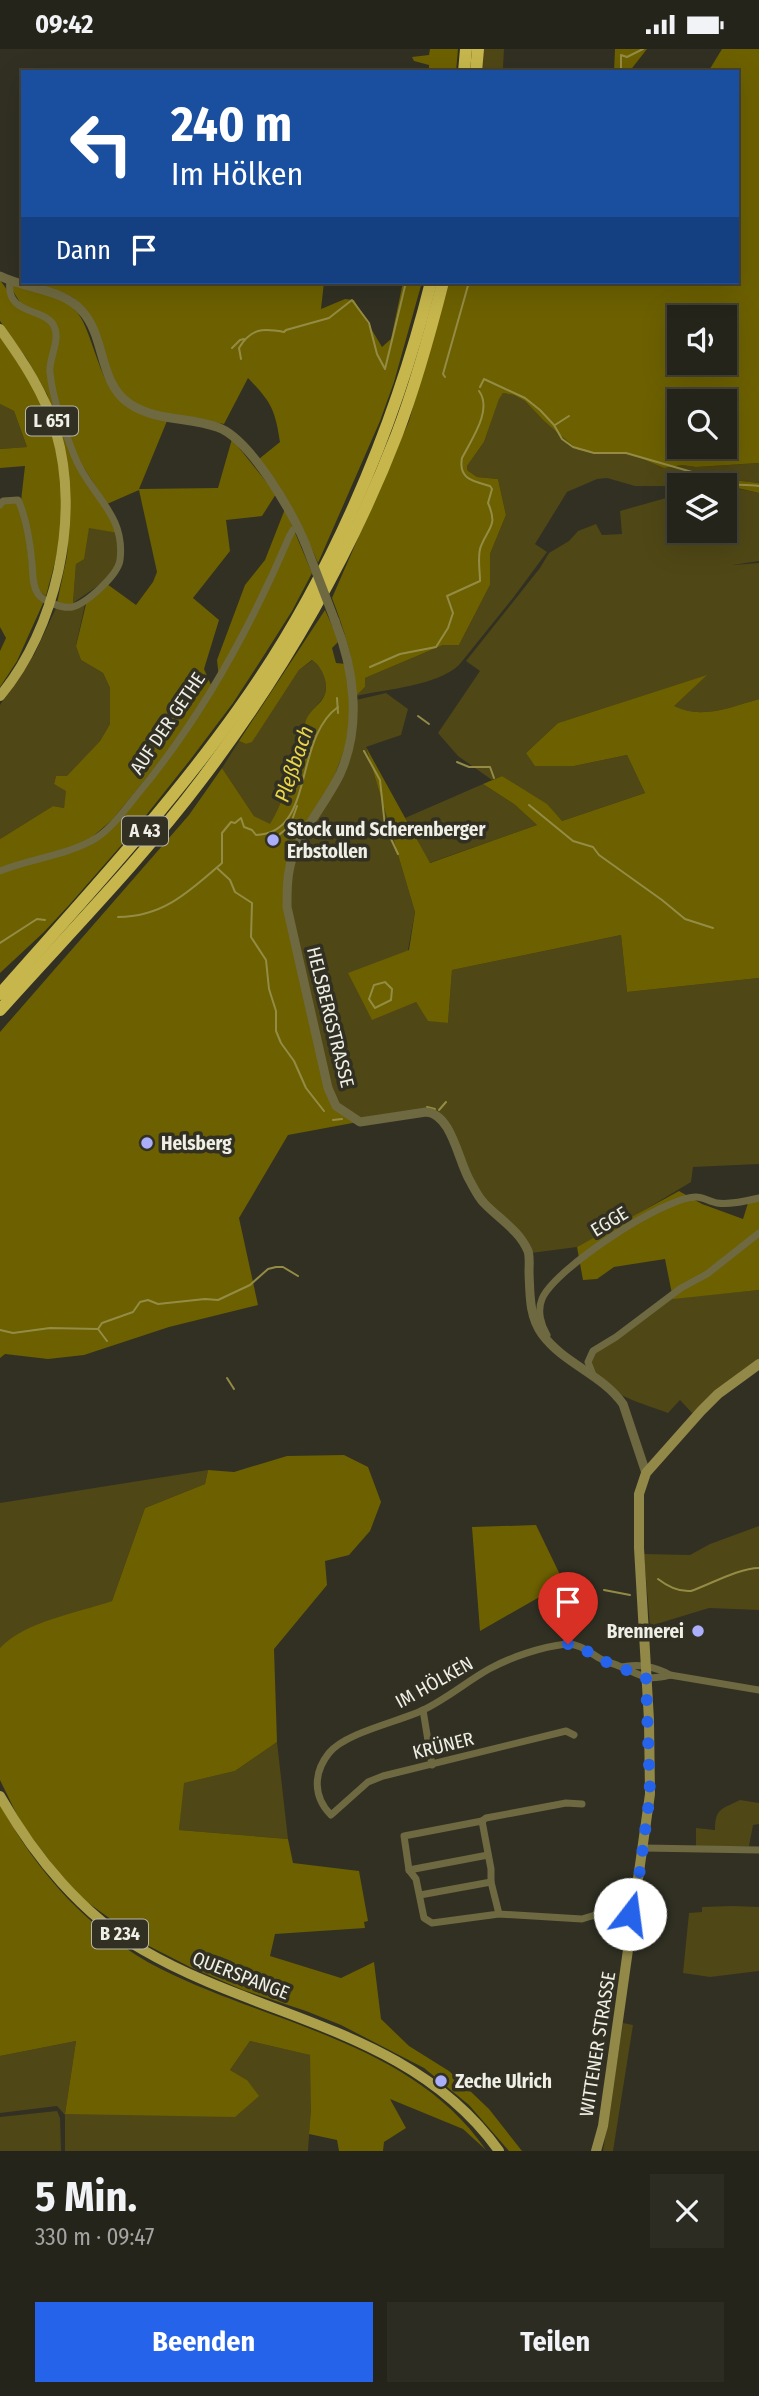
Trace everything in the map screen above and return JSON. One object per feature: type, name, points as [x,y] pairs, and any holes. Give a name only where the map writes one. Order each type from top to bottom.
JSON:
[{"type":"highway","points":[[464,70],[466,49]]},
{"type":"highway","points":[[476,70],[478,49]]},
{"type":"highway","name":"A 43","points":[[0,994],[148,827],[240,708],[270,661],[323,567],[369,470],[407,365],[430,284]]},
{"type":"highway","name":"A 43","points":[[0,1010],[202,779],[251,712],[309,620],[342,557],[397,433],[419,369],[442,284]]},
{"type":"highway","points":[[0,1022],[44,961]]},
{"type":"main road","name":"L 651","points":[[0,329],[22,360],[42,396],[57,433],[66,512],[61,560],[51,602],[27,656],[0,697]]},
{"type":"main road","name":"WITTENER STRASSE","points":[[596,2151],[603,2126],[634,1914],[650,1776],[639,1494],[646,1473],[712,1399],[759,1364]]},
{"type":"main road","name":"QUERSPANGE","points":[[0,1796],[18,1826],[55,1876],[103,1921],[141,1949],[186,1972],[328,2027],[393,2059],[463,2109],[499,2151]]},
{"type":"street","name":"HELSBERGSTRASSE","points":[[0,276],[67,299],[83,312],[89,322],[107,376],[129,404],[148,413],[218,427],[238,440],[275,487],[298,527],[335,621],[353,683],[351,736],[340,774],[292,859],[288,881],[287,907],[328,1089],[337,1107],[360,1122],[426,1112],[435,1113],[445,1121],[468,1179],[482,1201],[515,1231],[528,1252],[530,1304],[536,1326],[554,1348],[610,1388],[623,1404],[646,1473]]},
{"type":"street","points":[[0,505],[3,502],[18,501],[26,528],[36,592],[40,597],[72,607],[107,582],[119,565],[120,534],[113,515],[86,479],[75,458],[55,400],[49,370],[56,336],[55,327],[49,320],[19,306],[11,293],[10,281]]},
{"type":"street","name":"AUF DER GETHE","points":[[0,871],[22,862],[69,851],[93,841],[114,822],[176,744],[243,637],[289,537],[298,527]]},
{"type":"street","name":"EGGE","points":[[554,1348],[543,1329],[540,1317],[542,1297],[590,1251],[624,1229],[682,1200],[696,1197],[729,1203],[759,1198]]},
{"type":"street","points":[[595,1378],[588,1362],[593,1351],[626,1330],[681,1288],[707,1274],[759,1233]]},
{"type":"street","name":"IM HÖLKEN","points":[[331,1815],[321,1806],[317,1779],[329,1753],[341,1742],[424,1710],[501,1664],[522,1655],[564,1644],[575,1644],[604,1661],[622,1667],[631,1664],[646,1672],[661,1670],[670,1675],[759,1690]]},
{"type":"street","points":[[424,1710],[432,1765]]},
{"type":"street","name":"KRÜNER","points":[[331,1815],[368,1782],[383,1776],[566,1731],[574,1735]]},
{"type":"street","points":[[582,1804],[566,1803],[404,1836],[409,1870],[416,1879],[424,1918],[432,1923],[499,1914],[582,1919],[608,1911],[634,1914]]},
{"type":"street","points":[[482,1821],[491,1882],[499,1914]]},
{"type":"street","points":[[643,1848],[759,1850]]},
{"type":"street","points":[[409,1870],[488,1855]]},
{"type":"street","points":[[420,1895],[491,1882]]},
{"type":"shaded area","points":[[430,49],[458,49],[456,70],[429,70],[429,65],[414,61],[412,57],[429,55]]},
{"type":"shaded area","points":[[483,49],[504,49],[503,68],[512,70],[482,70]]},
{"type":"shaded area","points":[[615,49],[647,49],[631,70],[614,70]]},
{"type":"shaded area","points":[[722,49],[759,49],[759,463],[664,468],[628,453],[609,454],[578,450],[525,401],[503,393],[484,442],[467,470],[477,477],[498,479],[506,515],[490,554],[490,585],[459,645],[443,645],[365,678],[365,687],[356,696],[348,646],[332,598],[409,421],[448,284],[739,284],[739,70],[709,70]]},
{"type":"shaded area","points":[[0,280],[20,308],[47,321],[52,327],[54,336],[48,370],[74,460],[111,516],[118,533],[89,528],[84,559],[76,564],[73,603],[66,607],[57,603],[67,556],[70,511],[60,433],[47,394],[27,359],[0,321]]},
{"type":"shaded area","points":[[8,283],[49,294],[69,304],[83,323],[113,393],[133,410],[167,421],[139,489],[218,488],[232,439],[276,494],[262,516],[226,520],[230,551],[193,598],[219,620],[204,669],[211,685],[175,743],[112,820],[91,838],[68,849],[0,869],[0,839],[53,806],[64,808],[66,791],[54,784],[56,776],[67,776],[100,741],[110,724],[110,688],[103,673],[81,660],[76,646],[87,600],[107,584],[136,605],[157,572],[139,490],[107,504],[77,457],[57,399],[51,370],[56,326],[21,304]]},
{"type":"shaded area","points":[[33,284],[324,284],[321,309],[345,299],[354,300],[382,347],[391,339],[403,284],[421,284],[394,382],[380,421],[318,563],[292,509],[259,459],[280,442],[271,407],[248,378],[224,424],[150,410],[130,400],[120,389],[82,305],[72,297]]},
{"type":"shaded area","points":[[0,334],[37,392],[52,434],[59,467],[63,499],[62,523],[46,596],[38,591],[21,501],[25,466],[0,468],[0,449],[27,447],[14,411],[0,404]]},
{"type":"shaded area","points":[[503,393],[525,401],[543,420],[591,453],[628,453],[664,468],[759,463],[759,483],[737,480],[737,473],[667,473],[667,543],[737,543],[737,488],[759,493],[759,561],[733,565],[759,563],[759,699],[705,712],[673,706],[705,676],[558,723],[526,753],[574,766],[627,755],[645,793],[562,821],[502,776],[492,780],[458,756],[438,733],[480,671],[466,661],[549,553],[569,541],[578,531],[596,524],[602,535],[622,534],[620,511],[666,498],[666,486],[635,486],[607,478],[597,479],[567,492],[535,544],[547,552],[459,665],[438,678],[425,682],[356,696],[365,687],[365,678],[443,645],[459,645],[490,585],[490,554],[506,515],[498,479],[477,477],[467,470],[467,466],[484,442]]},
{"type":"shaded area","points":[[0,404],[14,411],[27,447],[0,449]]},
{"type":"shaded area","points":[[737,480],[759,483],[759,493],[737,488]]},
{"type":"shaded area","points":[[18,502],[25,529],[31,581],[44,601],[17,661],[0,687],[0,651],[6,638],[0,627],[0,503]]},
{"type":"shaded area","points":[[285,509],[312,573],[292,611],[233,703],[132,833],[44,932],[0,973],[0,873],[71,852],[116,822],[219,678],[217,660],[245,585],[265,560]]},
{"type":"shaded area","points":[[89,527],[118,533],[118,565],[105,581],[73,603],[76,564]]},
{"type":"shaded area","points":[[86,600],[76,645],[81,660],[103,673],[110,688],[110,724],[100,741],[67,777],[56,776],[54,784],[67,790],[64,808],[53,806],[0,839],[0,705],[34,655],[57,606],[66,610]]},
{"type":"shaded area","points":[[325,610],[339,641],[332,648],[336,663],[346,664],[350,684],[350,722],[335,774],[285,882],[336,1107],[358,1122],[288,1135],[239,1218],[258,1305],[169,1327],[84,1355],[48,1359],[5,1354],[0,1358],[0,1032],[189,815],[222,768],[254,816],[270,824],[287,787],[306,720],[325,694],[325,680],[315,662],[312,660],[299,670],[252,742],[246,744],[239,741]]},
{"type":"shaded area","points":[[313,660],[324,675],[325,694],[308,717],[287,787],[270,825],[254,816],[222,768],[239,741],[246,744],[252,741],[299,670]]},
{"type":"shaded area","points":[[707,675],[674,706],[705,712],[759,699],[759,978],[627,992],[621,935],[452,970],[448,1023],[428,1021],[416,1002],[372,1020],[348,973],[409,950],[415,912],[366,747],[430,863],[537,825],[514,804],[483,784],[502,776],[547,804],[562,821],[645,793],[627,755],[574,766],[535,766],[526,753],[558,723]]},
{"type":"shaded area","points":[[386,693],[408,709],[401,735],[366,747],[415,912],[408,950],[416,1002],[428,1020],[448,1023],[452,970],[621,935],[627,992],[759,978],[759,1164],[693,1167],[691,1182],[618,1226],[577,1247],[531,1253],[485,1201],[439,1113],[361,1119],[338,1105],[329,1088],[289,907],[288,881],[356,700]]},
{"type":"shaded area","points":[[483,784],[514,804],[537,825],[429,863],[405,818]]},
{"type":"shaded area","points":[[385,982],[392,989],[391,1000],[375,1008],[369,999],[374,985]]},
{"type":"shaded area","points":[[679,1191],[702,1204],[743,1219],[749,1200],[759,1196],[759,1290],[673,1299],[665,1259],[614,1267],[597,1279],[583,1280],[577,1247]]},
{"type":"shaded area","points":[[759,1290],[759,1360],[693,1414],[680,1400],[668,1413],[622,1395],[603,1382],[590,1361],[594,1354],[673,1298]]},
{"type":"shaded area","points":[[344,1455],[368,1467],[381,1502],[370,1531],[349,1555],[325,1561],[327,1585],[274,1649],[277,1742],[235,1771],[184,1783],[179,1830],[288,1839],[293,1863],[359,1871],[368,1921],[364,1922],[365,1928],[275,1934],[270,1956],[341,1978],[374,1962],[381,2019],[409,2046],[449,2071],[489,2109],[522,2151],[509,2151],[469,2105],[424,2068],[341,2025],[243,1990],[145,1944],[83,1899],[58,1872],[21,1823],[0,1780],[0,1648],[37,1624],[112,1601],[145,1508],[205,1484],[208,1470],[234,1472],[287,1456]]},
{"type":"shaded area","points":[[208,1470],[205,1484],[145,1508],[112,1601],[0,1648],[0,1503]]},
{"type":"shaded area","points":[[536,1525],[564,1583],[480,1631],[472,1527]]},
{"type":"shaded area","points":[[759,1526],[759,1610],[709,1608],[650,1626],[644,1554],[690,1555],[710,1544]]},
{"type":"shaded area","points":[[277,1742],[288,1839],[179,1830],[183,1783],[235,1771]]},
{"type":"shaded area","points":[[740,1800],[759,1803],[759,1824],[753,1825],[749,1846],[696,1846],[696,1828],[715,1830],[718,1813]]},
{"type":"shaded area","points":[[0,1804],[14,1829],[49,1877],[68,1899],[112,1938],[161,1969],[337,2040],[379,2060],[419,2084],[455,2113],[486,2150],[463,2129],[390,2099],[406,2128],[384,2142],[383,2151],[339,2151],[337,2140],[309,2134],[310,2055],[250,2041],[230,2070],[247,2080],[259,2096],[235,2117],[65,2114],[76,2041],[0,2056]]},
{"type":"shaded area","points":[[702,1907],[759,1907],[759,1971],[710,1977],[683,1973],[689,1913],[702,1912]]},
{"type":"shaded area","points":[[623,2023],[633,2025],[613,2151],[603,2151]]},
{"type":"shaded area","points":[[76,2041],[65,2114],[247,2080],[230,2070],[250,2041],[311,2055],[308,2151],[65,2151],[65,2115],[57,2106],[0,2113],[0,2056]]},
{"type":"shaded area","points":[[57,2111],[60,2118],[61,2151],[0,2151],[0,2117]]},
{"type":"waterway","name":"Pleßbach","points":[[621,70],[621,55],[627,57],[643,49]]},
{"type":"waterway","points":[[241,359],[239,348],[253,333],[264,330],[284,332],[329,318],[352,300],[369,323],[377,354],[385,369],[406,284]]},
{"type":"waterway","name":"Pleßbach","points":[[445,377],[443,374],[468,284]]},
{"type":"waterway","points":[[232,348],[244,339]]},
{"type":"waterway","points":[[480,387],[484,379],[525,398],[540,410],[562,439],[573,447],[594,453],[626,453],[692,472]]},
{"type":"waterway","name":"Pleßbach","points":[[370,667],[400,654],[436,647],[448,628],[453,613],[447,596],[480,581],[480,550],[492,521],[488,503],[492,489],[468,478],[461,465],[482,416],[484,407],[479,391]]},
{"type":"waterway","points":[[555,425],[569,416]]},
{"type":"waterway","points":[[737,485],[759,486]]},
{"type":"waterway","name":"Pleßbach","points":[[337,698],[338,713]]},
{"type":"waterway","name":"Pleßbach","points":[[118,917],[149,913],[175,901],[199,883],[222,863],[222,833],[231,822],[235,823],[241,818],[244,827],[256,835],[275,831],[287,819],[296,802],[314,740],[324,722],[338,707]]},
{"type":"waterway","points":[[418,716],[429,724]]},
{"type":"waterway","points":[[364,751],[380,780],[385,826],[398,854]]},
{"type":"waterway","points":[[457,762],[469,767],[490,767],[494,778]]},
{"type":"waterway","points":[[529,805],[573,841],[593,847],[599,855],[685,919],[713,928]]},
{"type":"waterway","points":[[275,838],[290,826],[297,806]]},
{"type":"waterway","points":[[217,868],[230,880],[235,892],[252,903],[251,937],[266,960],[269,989],[276,1011],[276,1031],[306,1088],[324,1111]]},
{"type":"waterway","name":"Pleßbach","points":[[0,943],[37,919],[45,920]]},
{"type":"waterway","points":[[439,1110],[446,1102]]},
{"type":"waterway","points":[[427,1107],[435,1109]]},
{"type":"waterway","points":[[333,1120],[342,1119]]},
{"type":"waterway","points":[[0,1330],[13,1333],[50,1328],[98,1329],[102,1323],[133,1312],[140,1302],[148,1300],[158,1304],[218,1300],[250,1285],[268,1269],[276,1267],[283,1267],[298,1276]]},
{"type":"waterway","points":[[98,1329],[107,1341]]},
{"type":"waterway","points":[[227,1378],[234,1389]]},
{"type":"waterway","points":[[658,1579],[673,1588],[691,1591],[734,1573],[759,1568]]},
{"type":"waterway","points":[[604,1590],[630,1595]]},
{"type":"place","name":"Stock und Scherenberger Erbstollen","points":[[273,840]]},
{"type":"place","name":"Helsberg","points":[[147,1143]]},
{"type":"place","name":"Brennerei","points":[[698,1631]]},
{"type":"place","name":"Zeche Ulrich","points":[[441,2081]]},
{"type":"route","points":[[568,1644],[575,1644],[604,1661],[646,1678],[650,1794],[634,1914],[630,1914]]}]
